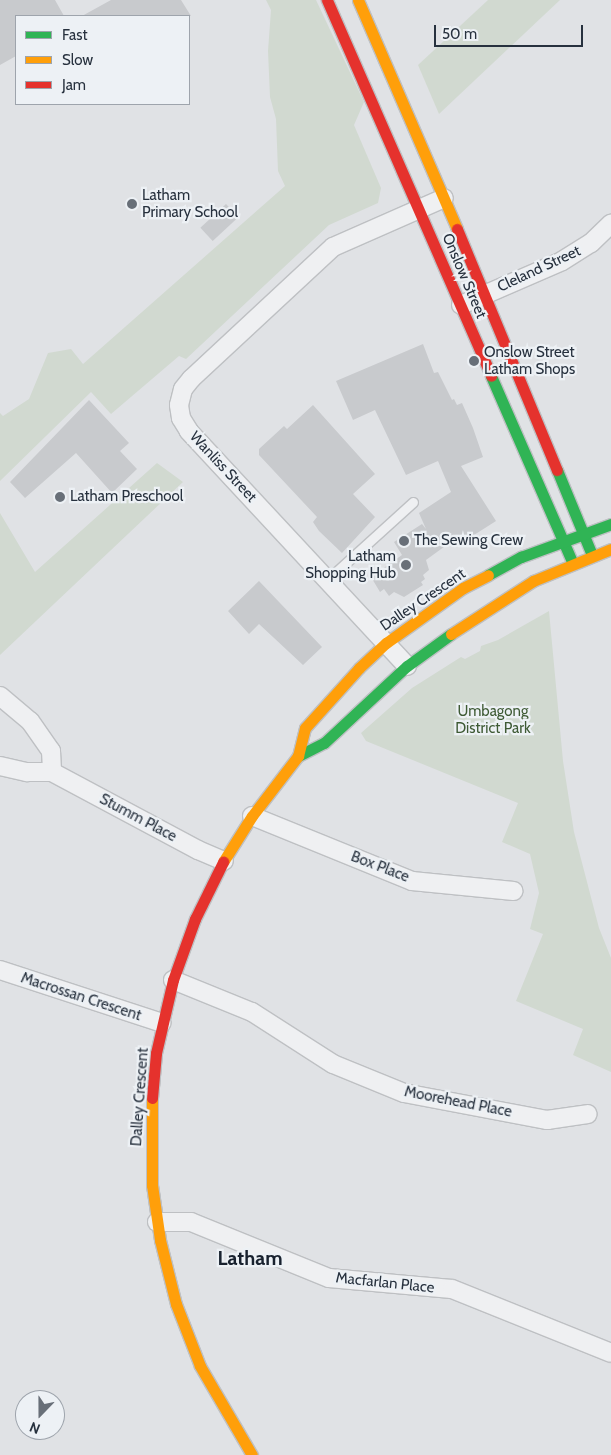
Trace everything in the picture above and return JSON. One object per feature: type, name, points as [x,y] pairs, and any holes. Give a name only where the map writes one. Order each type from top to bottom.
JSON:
[{"type":"street","name":"Onslow Street","points":[[327,0],[573,564]]},
{"type":"street","name":"Onslow Street","points":[[358,0],[444,198],[592,556]]},
{"type":"street","name":"Wanliss Street","points":[[407,666],[189,431],[180,412],[181,397],[191,379],[333,247],[444,198]]},
{"type":"street","name":"Cleland Street","points":[[460,305],[562,261],[591,243],[611,224]]},
{"type":"street","points":[[508,415],[530,406]]},
{"type":"street","name":"Dalley Crescent","points":[[252,1455],[231,1424],[200,1366],[176,1304],[157,1222],[152,1185],[150,1115],[162,1023],[173,980],[195,919],[224,861],[252,816],[298,756],[305,728],[386,643],[464,588],[521,557],[562,540],[611,524]]},
{"type":"street","name":"Dalley Crescent","points":[[298,756],[324,743],[407,666],[518,591],[573,564],[611,549]]},
{"type":"street","points":[[0,696],[30,721],[52,751],[52,772]]},
{"type":"street","name":"Stumm Place","points":[[0,766],[27,772],[52,772],[198,850],[224,861]]},
{"type":"street","name":"Box Place","points":[[252,816],[412,881],[514,890]]},
{"type":"street","name":"Macrossan Crescent","points":[[0,970],[162,1023]]},
{"type":"street","name":"Moorehead Place","points":[[173,980],[252,1012],[333,1064],[404,1092],[547,1120],[588,1114]]},
{"type":"street","name":"Macfarlan Place","points":[[157,1222],[191,1222],[329,1278],[452,1289],[611,1353]]},
{"type":"lane","points":[[327,580],[413,502]]},
{"type":"green space","points":[[266,0],[316,0],[364,102],[354,125],[381,188],[378,203],[329,225],[186,359],[179,356],[111,414],[91,392],[0,481],[0,413],[3,416],[29,399],[48,353],[71,349],[83,364],[285,186],[278,171],[276,119],[270,97],[268,51],[271,10]]},
{"type":"green space","points":[[488,0],[560,0],[439,114],[418,65]]},
{"type":"green space","points":[[157,463],[183,482],[0,655],[0,513],[35,572]]},
{"type":"green space","name":"Umbagong District Park","points":[[549,611],[563,761],[574,832],[599,928],[611,958],[611,1072],[573,1055],[583,1029],[516,1001],[543,934],[530,929],[539,893],[530,854],[502,842],[518,803],[366,741],[361,733],[412,688],[461,657],[465,659],[480,651],[481,646],[498,640]]},
{"type":"building","points":[[0,0],[55,0],[63,15],[15,15],[15,57],[0,65]]},
{"type":"building","points":[[111,0],[181,0],[191,16],[190,15],[84,15]]},
{"type":"building","points":[[226,204],[238,217],[213,241],[200,228]]},
{"type":"building","points":[[423,344],[434,373],[438,372],[452,400],[454,399],[457,405],[462,403],[473,428],[483,457],[461,466],[496,521],[463,542],[459,536],[426,560],[429,570],[423,575],[425,579],[421,582],[423,585],[404,597],[394,592],[389,596],[384,589],[380,592],[371,577],[402,555],[394,542],[422,524],[426,529],[419,513],[451,492],[438,461],[406,475],[375,410],[353,420],[336,381]]},
{"type":"building","points":[[89,400],[129,443],[120,451],[137,469],[112,493],[76,453],[25,498],[10,482]]},
{"type":"building","points":[[313,405],[375,474],[353,494],[375,517],[342,553],[319,531],[313,522],[317,517],[259,455],[259,449],[284,426],[287,429]]},
{"type":"building","points":[[259,581],[322,647],[303,665],[259,624],[249,634],[228,611]]},
{"type":"traffic: fast","points":[[491,376],[573,564]]},
{"type":"traffic: fast","points":[[557,470],[592,555]]},
{"type":"traffic: fast","points":[[488,575],[521,557],[611,524]]},
{"type":"traffic: fast","points":[[298,756],[324,743],[407,666],[451,634]]},
{"type":"traffic: slow","points":[[358,0],[457,229]]},
{"type":"traffic: slow","points":[[451,634],[533,581],[611,549]]},
{"type":"traffic: slow","points":[[223,862],[252,816],[298,756],[305,728],[359,668],[386,643],[463,588],[488,575]]},
{"type":"traffic: slow","points":[[152,1098],[152,1185],[160,1240],[176,1304],[200,1366],[252,1455]]},
{"type":"traffic: jam","points":[[327,0],[491,376]]},
{"type":"traffic: jam","points":[[457,229],[557,470]]},
{"type":"traffic: jam","points":[[152,1098],[156,1053],[173,980],[195,919],[223,862]]},
{"type":"place","name":"Latham Primary School","points":[[132,204]]},
{"type":"place","name":"Onslow Street Latham Shops","points":[[474,361]]},
{"type":"place","name":"Latham Preschool","points":[[60,497]]},
{"type":"place","name":"The Sewing Crew","points":[[404,541]]},
{"type":"place","name":"Latham Shopping Hub","points":[[406,565]]},
{"type":"district","name":"Latham","points":[[250,1258]]}]
